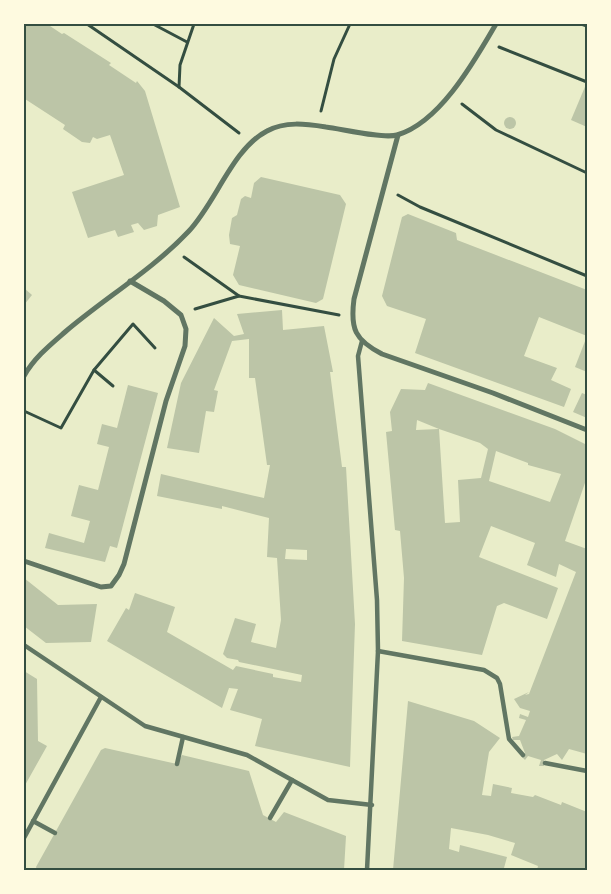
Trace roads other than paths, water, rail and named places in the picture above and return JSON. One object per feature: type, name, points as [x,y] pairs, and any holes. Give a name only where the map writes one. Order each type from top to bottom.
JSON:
[{"type":"street","points":[[24,376],[46,348],[171,248],[203,214],[250,143],[266,131],[293,124],[398,135],[420,123],[440,105],[486,42],[496,24]]},
{"type":"street","points":[[398,135],[354,299],[353,326],[362,341],[382,354],[493,393],[587,430]]},
{"type":"street","points":[[24,560],[102,587],[111,586],[120,575],[166,401],[185,346],[186,329],[181,314],[164,301],[130,281]]},
{"type":"street","points":[[362,341],[358,356],[377,600],[378,651],[372,805],[367,870]]},
{"type":"street","points":[[24,645],[145,726],[247,754],[328,800],[372,805]]},
{"type":"street","points":[[378,651],[484,670],[491,673],[497,678],[502,691],[510,743],[523,755]]},
{"type":"street","points":[[24,838],[101,697]]},
{"type":"street","points":[[177,764],[184,737]]},
{"type":"street","points":[[545,763],[587,772]]},
{"type":"street","points":[[270,818],[292,780]]},
{"type":"street","points":[[33,821],[55,833]]}]
